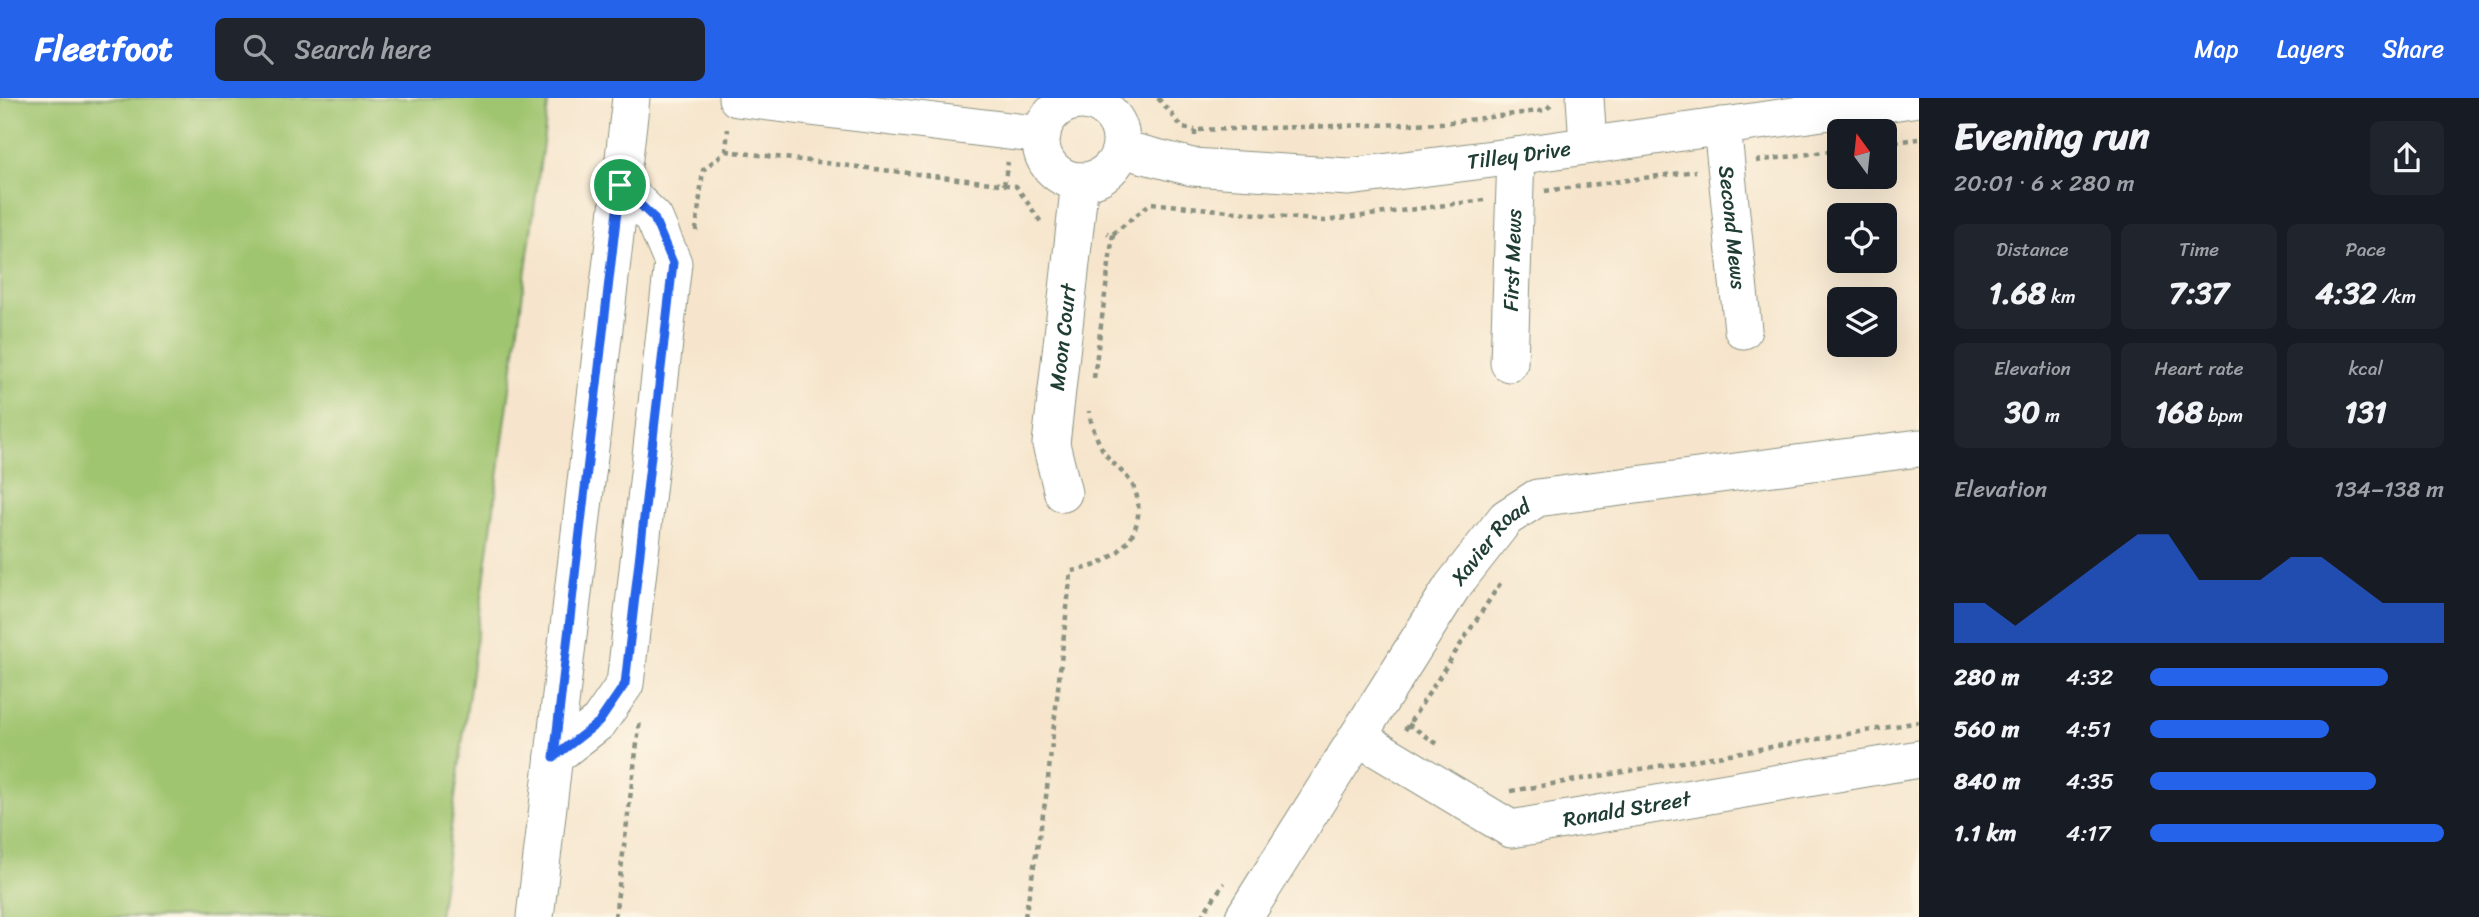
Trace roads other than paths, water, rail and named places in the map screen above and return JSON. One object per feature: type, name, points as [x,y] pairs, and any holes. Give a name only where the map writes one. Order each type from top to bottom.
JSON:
[{"type":"street","points":[[535,917],[631,98]]},
{"type":"street","points":[[737,98],[1042,135]]},
{"type":"street","points":[[1585,98],[1588,144]]},
{"type":"street","name":"Tilley Drive","points":[[1121,149],[1192,167],[1349,177],[1516,156],[1919,98]]},
{"type":"street","points":[[1094,100],[1117,123],[1121,149],[1116,162],[1108,171],[1096,178],[1080,181],[1067,178],[1049,166],[1043,153],[1042,135],[1046,121],[1061,107],[1074,102],[1094,100]]},
{"type":"street","name":"Second Mews","points":[[1722,126],[1744,330]]},
{"type":"street","name":"First Mews","points":[[1508,363],[1516,156]]},
{"type":"street","name":"Moon Court","points":[[1063,493],[1051,444],[1080,181]]},
{"type":"street","points":[[554,757],[599,722],[625,684],[673,263],[654,218],[620,185]]},
{"type":"street","name":"Xavier Road","points":[[1244,917],[1452,587],[1506,518],[1537,498],[1919,448]]},
{"type":"street","name":"Ronald Street","points":[[1358,737],[1511,829],[1919,759]]}]
